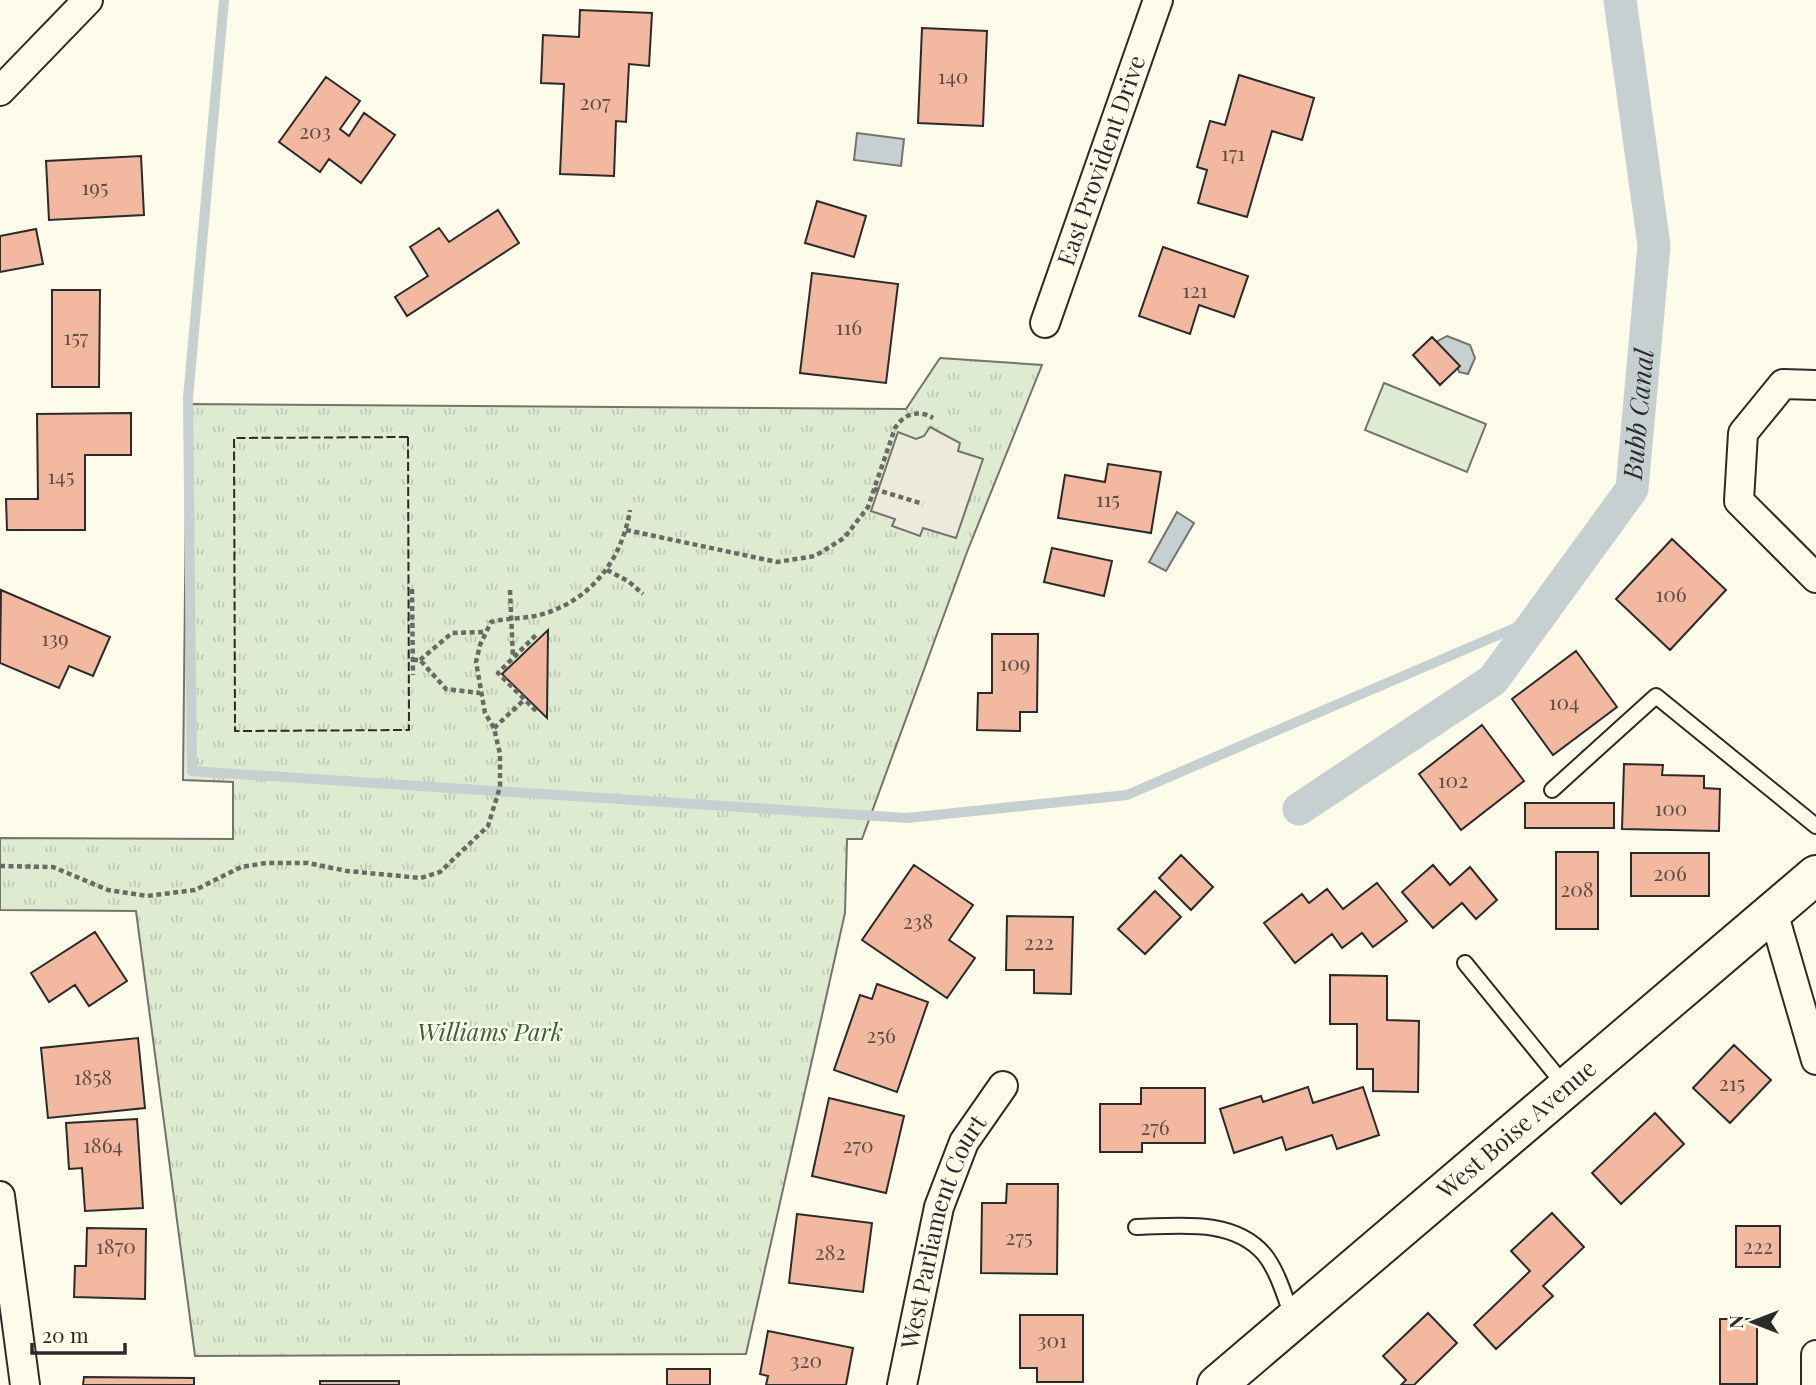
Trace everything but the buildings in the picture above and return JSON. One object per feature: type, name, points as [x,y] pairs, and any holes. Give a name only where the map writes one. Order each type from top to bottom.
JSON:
[{"type":"street","points":[[0,91],[88,0]]},
{"type":"street","name":"East Provident Drive","points":[[1045,323],[1158,0]]},
{"type":"street","points":[[1816,385],[1783,384],[1743,433],[1739,502],[1816,579]]},
{"type":"street","name":"West Boise Avenue","points":[[1217,1385],[1816,876]]},
{"type":"street","points":[[1773,912],[1816,1060]]},
{"type":"street","name":"West Parliament Court","points":[[902,1385],[939,1207],[964,1142],[1003,1086]]},
{"type":"street","points":[[0,1196],[25,1385]]},
{"type":"street","points":[[1816,1354],[1816,1385]]},
{"type":"lane","points":[[1552,790],[1656,696],[1816,825]]},
{"type":"lane","points":[[1465,963],[1567,1088]]},
{"type":"lane","points":[[1136,1227],[1214,1228],[1246,1239],[1265,1255],[1294,1320]]},
{"type":"path","points":[[626,530],[777,562],[801,560],[825,552],[844,538],[868,508],[900,420],[914,413],[933,418]]},
{"type":"path","points":[[874,489],[923,504]]},
{"type":"path","points":[[0,866],[52,867],[108,890],[147,896],[195,890],[241,867],[266,863],[308,863],[347,871],[421,878],[440,872],[476,841],[488,826],[496,804],[502,769],[494,729],[485,713],[480,693],[476,662],[484,632],[491,622],[541,614],[569,603],[607,570],[626,530],[630,510]]},
{"type":"path","points":[[607,570],[628,580],[643,594]]},
{"type":"path","points":[[412,589],[413,675]]},
{"type":"path","points":[[510,590],[513,659]]},
{"type":"path","points":[[413,660],[420,660],[452,633],[484,632]]},
{"type":"path","points":[[536,711],[498,674],[538,633]]},
{"type":"path","points":[[420,660],[446,689],[480,693]]},
{"type":"path","points":[[494,729],[525,699]]},
{"type":"green space","name":"Williams Park","points":[[940,358],[1042,365],[967,552],[862,839],[847,839],[845,913],[746,1354],[195,1356],[136,911],[0,910],[0,838],[233,839],[233,782],[183,780],[187,404],[906,409]]},
{"type":"green space","points":[[1384,383],[1486,424],[1467,472],[1365,430]]},
{"type":"shaded area","points":[[857,133],[904,139],[901,166],[854,160]]},
{"type":"shaded area","points":[[1447,336],[1470,345],[1475,358],[1468,374],[1459,372],[1457,365],[1436,349],[1438,341]]},
{"type":"shaded area","points":[[930,427],[960,443],[958,451],[983,459],[956,538],[923,528],[920,536],[892,526],[895,519],[871,511],[898,432],[916,439],[924,436]]},
{"type":"shaded area","points":[[1177,512],[1194,523],[1166,571],[1149,562]]},
{"type":"waterway","points":[[224,0],[188,398],[192,771],[907,818],[1127,795],[1517,627]]},
{"type":"waterway","name":"Bubb Canal","points":[[1299,809],[1493,680],[1632,489],[1654,245],[1620,0]]},
{"type":"fence","points":[[408,437],[409,730],[235,731],[234,438],[408,437]]}]
